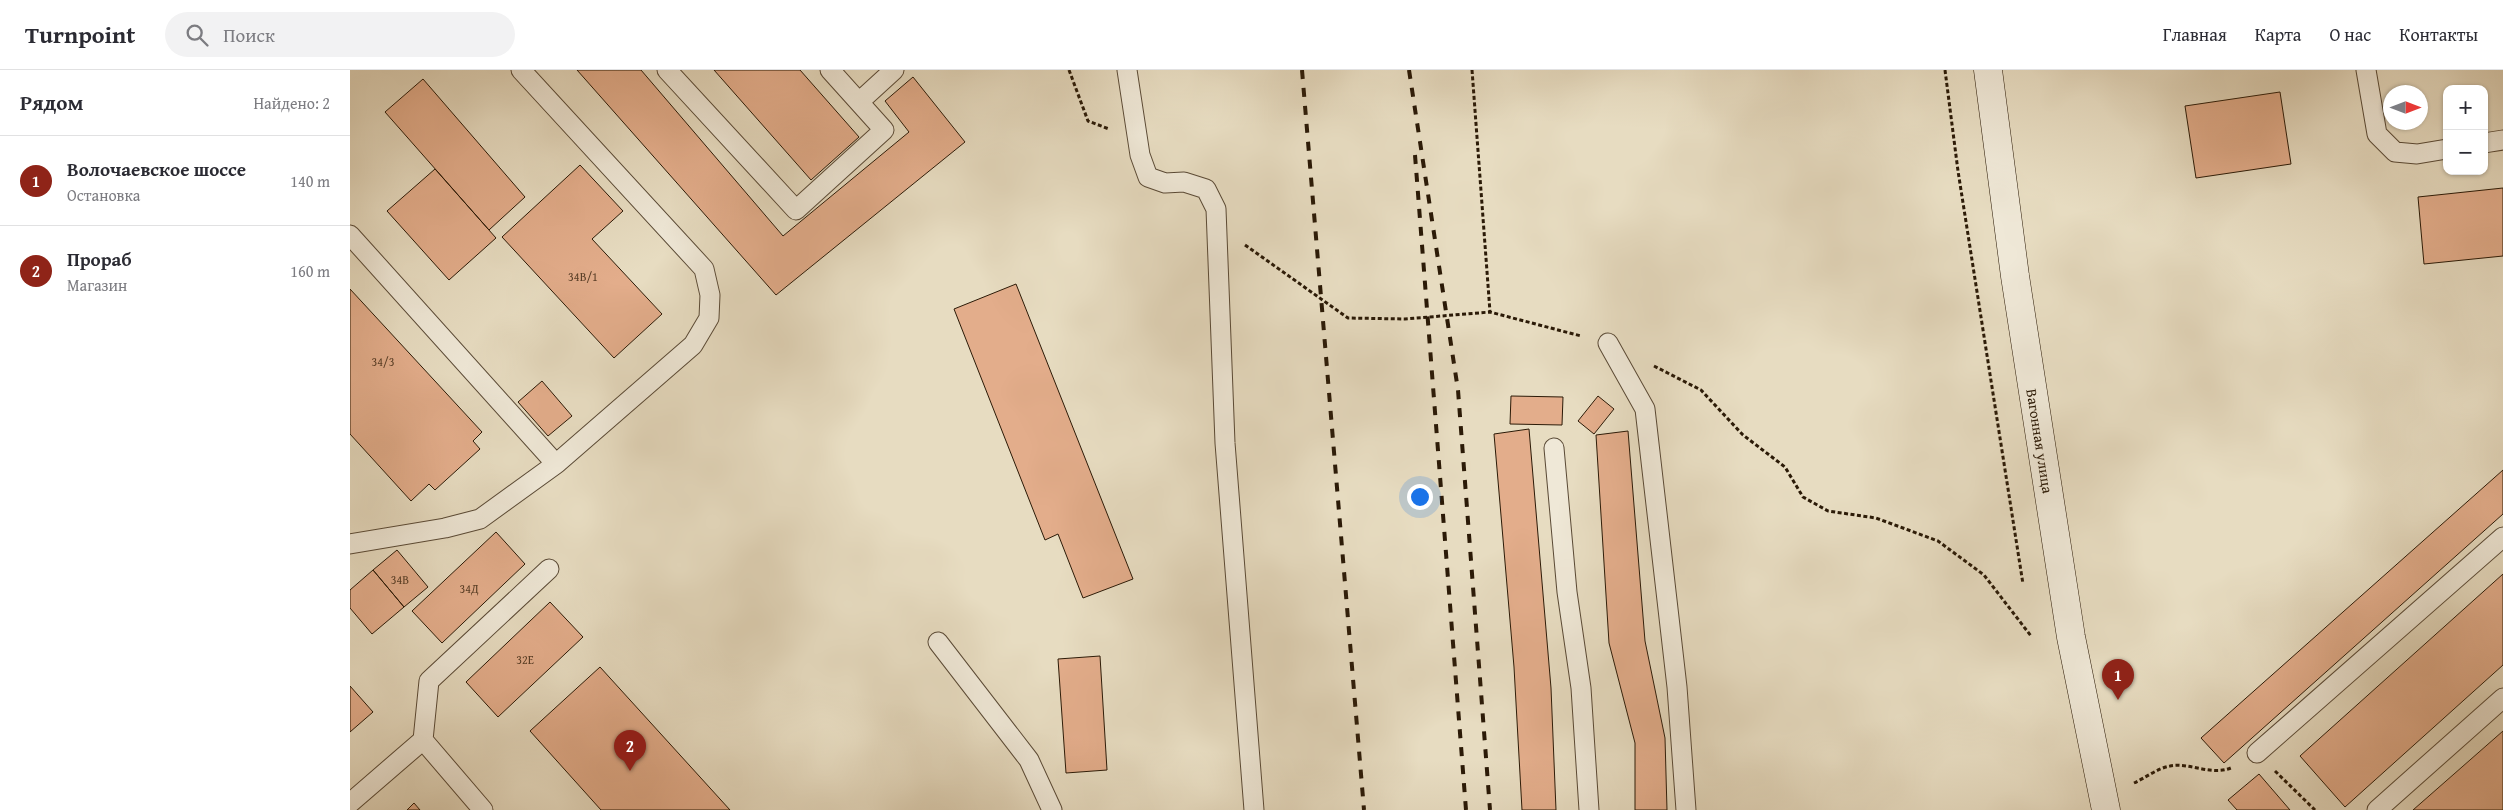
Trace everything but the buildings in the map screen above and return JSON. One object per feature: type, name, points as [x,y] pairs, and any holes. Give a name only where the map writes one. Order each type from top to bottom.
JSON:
[{"type":"street","name":"Вагонная улица","points":[[1988,70],[2015,276],[2071,637],[2106,810]]},
{"type":"lane","points":[[350,544],[445,528],[480,519],[549,471],[693,345],[709,318],[710,295],[704,269],[521,70]]},
{"type":"lane","points":[[667,70],[796,210],[884,130],[830,70]]},
{"type":"lane","points":[[859,102],[894,70]]},
{"type":"lane","points":[[1127,70],[1137,141],[1148,177],[1165,183],[1184,182],[1206,189],[1216,209],[1219,227],[1225,443],[1254,810]]},
{"type":"lane","points":[[2366,70],[2377,134],[2395,152],[2417,154],[2443,150]]},
{"type":"lane","points":[[2488,142],[2503,140]]},
{"type":"lane","points":[[350,235],[556,464]]},
{"type":"lane","points":[[1608,343],[1645,409],[1677,687],[1686,810]]},
{"type":"lane","points":[[1554,448],[1567,592],[1581,688],[1589,810]]},
{"type":"lane","points":[[2257,753],[2503,537]]},
{"type":"lane","points":[[350,803],[423,740],[429,681],[549,569]]},
{"type":"lane","points":[[938,642],[1029,760],[1052,810]]},
{"type":"lane","points":[[2377,810],[2503,698]]},
{"type":"lane","points":[[423,740],[484,810]]},
{"type":"path","points":[[1069,70],[1088,121],[1137,141]]},
{"type":"path","points":[[1472,70],[1490,312]]},
{"type":"path","points":[[1945,70],[1958,171],[2023,584]]},
{"type":"path","points":[[1219,227],[1348,318],[1406,319],[1490,312],[1608,343],[1701,390],[1743,435],[1785,466],[1803,496],[1828,511],[1876,518],[1938,541],[1984,575],[2031,636]]},
{"type":"path","points":[[2133,783],[2170,766],[2227,770],[2257,753],[2315,810]]},
{"type":"railway","points":[[1302,70],[1364,810]]},
{"type":"railway","points":[[1409,70],[1458,390],[1490,810]]},
{"type":"railway","points":[[1415,155],[1466,810]]},
{"type":"place","name":"Волочаевское шоссе","points":[[2118,700]]},
{"type":"place","name":"Прораб","points":[[630,771]]}]
